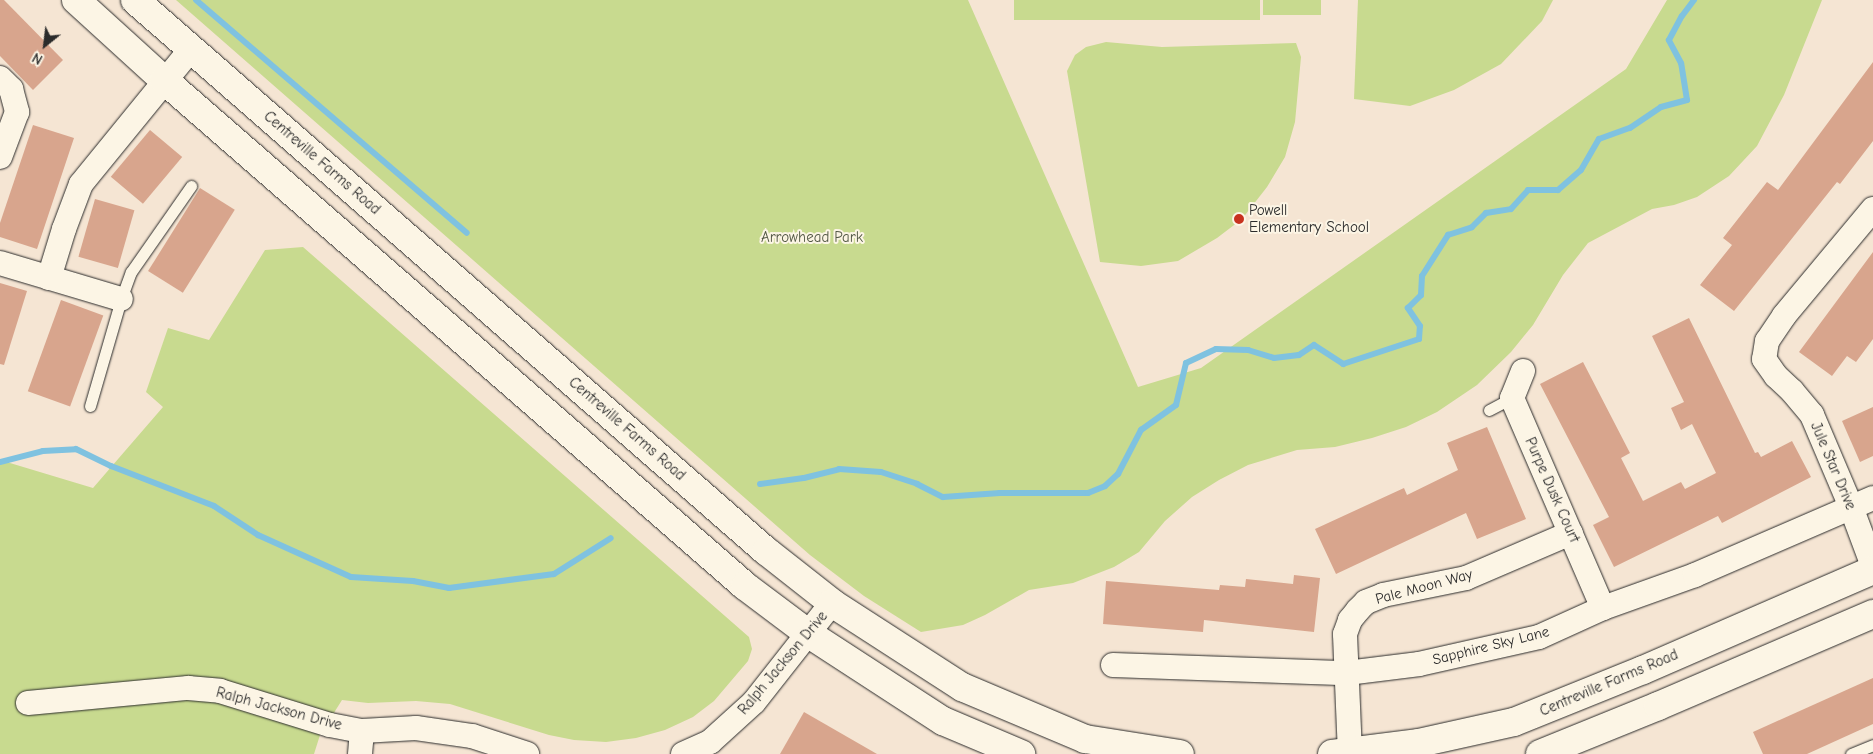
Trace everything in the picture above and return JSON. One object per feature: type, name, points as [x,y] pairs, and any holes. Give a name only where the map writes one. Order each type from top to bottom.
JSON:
[{"type":"street","points":[[76,0],[164,80],[745,586],[809,634],[943,721],[1021,754]]},
{"type":"street","name":"Centreville Farms Road","points":[[135,0],[766,551],[832,603],[962,687],[1085,739],[1180,754]]},
{"type":"street","points":[[49,278],[81,184],[191,49]]},
{"type":"street","points":[[0,78],[11,89],[17,112],[0,157]]},
{"type":"street","name":"Jule Star Drive","points":[[1873,209],[1766,340],[1764,359],[1776,376],[1792,391],[1812,415],[1851,507],[1873,568]]},
{"type":"street","points":[[0,262],[121,299]]},
{"type":"street","points":[[1512,398],[1523,371]]},
{"type":"street","name":"Purpe Dusk Court","points":[[1512,398],[1603,608]]},
{"type":"street","name":"Sapphire Sky Lane","points":[[1113,665],[1346,672],[1419,664],[1539,637],[1603,608],[1695,575],[1873,498]]},
{"type":"street","name":"Pale Moon Way","points":[[1344,753],[1345,634],[1350,620],[1366,602],[1383,595],[1466,578],[1571,534]]},
{"type":"street","name":"Centreville Farms Road","points":[[1344,753],[1419,743],[1514,722],[1643,670],[1873,568]]},
{"type":"street","name":"Ralph Jackson Drive","points":[[683,754],[710,742],[754,702],[832,603]]},
{"type":"street","points":[[1540,754],[1873,614]]},
{"type":"street","name":"Ralph Jackson Drive","points":[[28,703],[188,688],[220,691],[330,725],[362,730],[416,728],[463,734],[527,754]]},
{"type":"street","points":[[360,754],[362,730]]},
{"type":"lane","points":[[90,406],[121,299],[131,272],[191,186]]},
{"type":"lane","points":[[1489,410],[1512,398]]},
{"type":"lane","points":[[1851,754],[1873,745]]},
{"type":"green space","name":"Arrowhead Park","points":[[176,0],[968,0],[1138,387],[1201,368],[1626,69],[1667,0],[1822,0],[1784,95],[1757,146],[1729,176],[1697,197],[1674,205],[1652,209],[1588,243],[1563,275],[1533,325],[1511,352],[1477,385],[1437,412],[1406,427],[1335,447],[1297,450],[1248,465],[1192,497],[1165,521],[1139,552],[1114,567],[1073,583],[1029,590],[963,625],[921,632],[864,596],[810,555]]},
{"type":"green space","points":[[1014,0],[1260,0],[1260,20],[1014,20]]},
{"type":"green space","points":[[1263,0],[1321,0],[1321,15],[1263,15]]},
{"type":"green space","points":[[1358,0],[1553,0],[1542,21],[1501,64],[1454,90],[1410,106],[1354,99]]},
{"type":"green space","points":[[1106,42],[1162,47],[1296,43],[1301,57],[1295,122],[1285,157],[1267,187],[1242,219],[1217,238],[1178,261],[1141,266],[1100,262],[1067,71],[1075,55],[1086,47]]},
{"type":"green space","points":[[303,247],[749,637],[752,649],[748,661],[714,701],[693,717],[665,730],[636,738],[606,742],[574,740],[549,735],[450,704],[416,701],[368,703],[342,700],[320,735],[314,754],[0,754],[0,460],[93,488],[163,407],[146,392],[168,328],[209,340],[265,250]]},
{"type":"building","points":[[0,0],[4,0],[63,60],[33,90],[0,56]]},
{"type":"building","points":[[1873,62],[1873,141],[1840,184],[1837,182],[1734,311],[1700,285],[1732,245],[1723,238],[1767,182],[1778,190]]},
{"type":"building","points":[[33,125],[74,138],[37,249],[0,237],[0,223]]},
{"type":"building","points":[[150,130],[182,157],[143,204],[111,177]]},
{"type":"building","points":[[200,188],[235,210],[183,293],[148,271]]},
{"type":"building","points":[[95,199],[134,210],[118,268],[78,257]]},
{"type":"building","points":[[1873,252],[1873,339],[1856,362],[1847,356],[1832,376],[1799,352]]},
{"type":"building","points":[[0,283],[27,291],[4,365],[0,364]]},
{"type":"building","points":[[61,300],[103,315],[70,407],[28,391]]},
{"type":"building","points":[[1689,318],[1755,453],[1758,452],[1761,457],[1792,441],[1811,477],[1722,523],[1718,516],[1614,567],[1593,525],[1609,517],[1540,384],[1583,362],[1630,453],[1621,458],[1643,501],[1681,482],[1685,489],[1716,473],[1692,424],[1681,430],[1671,408],[1684,402],[1652,336]]},
{"type":"building","points":[[1873,407],[1873,456],[1860,462],[1842,421]]},
{"type":"building","points":[[1487,427],[1526,519],[1477,539],[1466,513],[1336,574],[1315,529],[1404,488],[1407,495],[1458,470],[1447,443]]},
{"type":"building","points":[[1294,575],[1320,578],[1314,632],[1204,620],[1203,632],[1103,624],[1106,581],[1219,590],[1220,585],[1245,587],[1246,579],[1293,584]]},
{"type":"building","points":[[1873,678],[1873,724],[1807,754],[1763,754],[1753,732]]},
{"type":"building","points":[[804,712],[877,754],[780,754]]},
{"type":"waterway","points":[[196,0],[467,233]]},
{"type":"waterway","points":[[760,484],[804,478],[839,469],[881,472],[917,484],[943,497],[1000,493],[1088,493],[1105,486],[1118,474],[1141,430],[1176,405],[1186,363],[1216,349],[1248,350],[1274,358],[1299,355],[1314,345],[1343,364],[1419,339],[1420,326],[1408,308],[1421,295],[1422,276],[1448,235],[1472,227],[1486,213],[1511,209],[1528,190],[1558,190],[1581,170],[1599,139],[1630,128],[1661,107],[1687,100],[1681,63],[1669,40],[1682,16],[1694,0]]},
{"type":"waterway","points":[[0,462],[43,451],[76,449],[111,466],[214,506],[258,535],[351,577],[413,581],[449,588],[554,574],[611,538]]},
{"type":"place","name":"Powell Elementary School","points":[[1239,219]]}]
